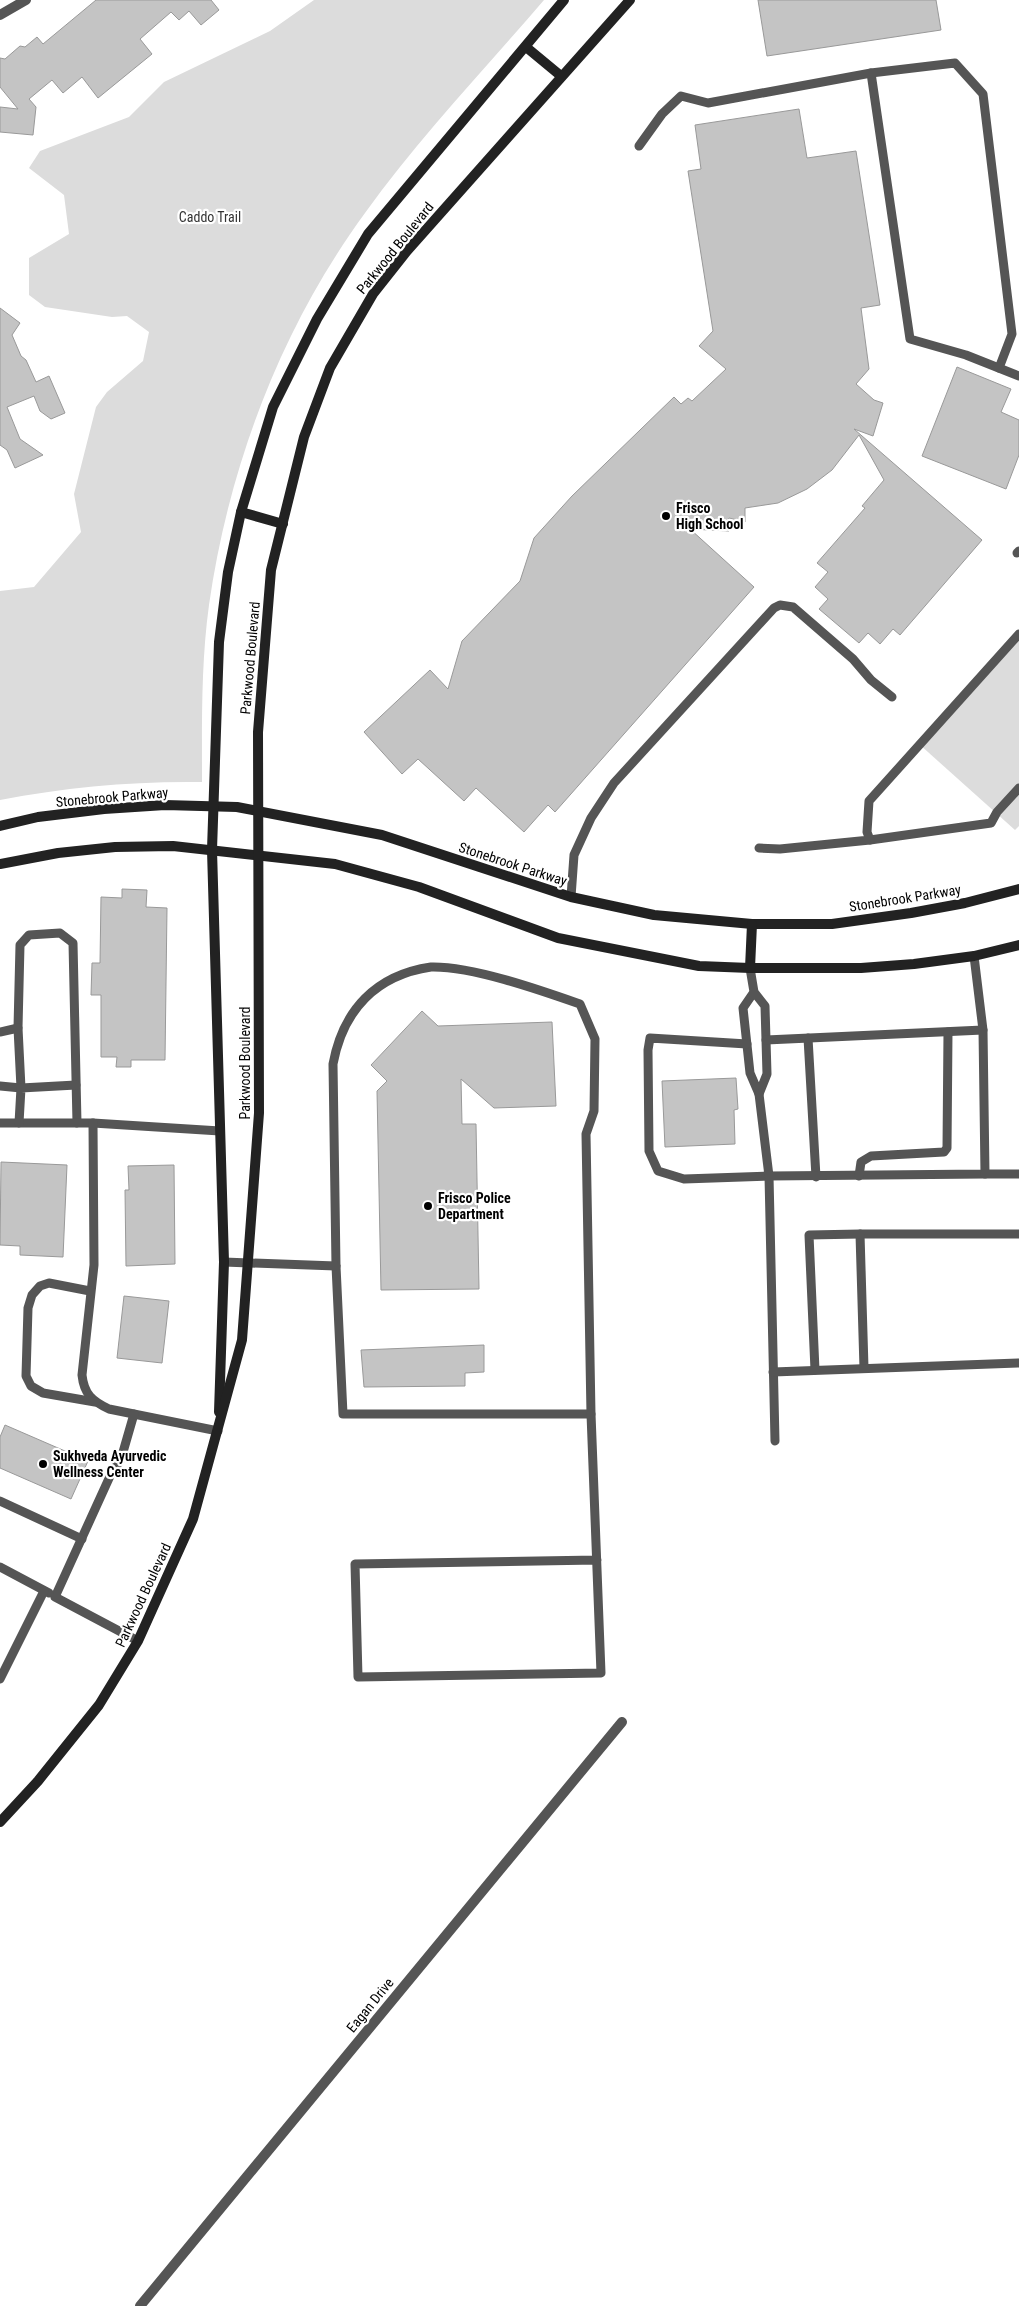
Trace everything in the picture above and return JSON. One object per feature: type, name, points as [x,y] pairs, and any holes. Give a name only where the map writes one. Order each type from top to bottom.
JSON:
[{"type":"main road","name":"Parkwood Boulevard","points":[[218,1431],[224,1262],[212,850],[220,642],[228,572],[241,512],[273,407],[306,340],[368,234],[564,0]]},
{"type":"main road","name":"Parkwood Boulevard","points":[[0,1822],[38,1781],[98,1705],[138,1641],[194,1519],[242,1340],[259,1113],[258,732],[263,655],[271,570],[304,437],[315,404],[330,368],[373,294],[407,251],[630,0]]},
{"type":"main road","points":[[526,46],[561,76]]},
{"type":"main road","points":[[241,512],[283,524]]},
{"type":"main road","name":"Stonebrook Parkway","points":[[0,826],[38,818],[104,809],[165,805],[214,806],[259,811],[382,835],[571,897],[654,915],[752,924],[832,924],[956,904],[1019,889]]},
{"type":"main road","points":[[0,864],[58,853],[115,847],[173,846],[335,864],[374,873],[419,887],[558,938],[699,966],[861,968],[914,964],[974,956],[1019,945]]},
{"type":"main road","points":[[750,968],[752,924]]},
{"type":"street","points":[[0,15],[26,0]]},
{"type":"street","name":"Eagan Drive","points":[[140,2306],[622,1722]]},
{"type":"lane","points":[[639,146],[652,127],[681,96],[708,103],[871,73],[955,63],[983,94],[1012,334],[999,368]]},
{"type":"lane","points":[[871,73],[910,339],[966,355],[1019,376]]},
{"type":"lane","points":[[571,897],[574,855],[602,800],[614,784],[774,608],[780,605],[793,607],[853,659],[871,680],[892,696]]},
{"type":"lane","points":[[870,840],[867,832],[869,801],[1019,634]]},
{"type":"lane","points":[[758,848],[780,849],[870,840],[991,823],[997,812],[1019,788]]},
{"type":"lane","points":[[19,1122],[21,1088],[18,1028],[20,946],[30,935],[60,933],[73,943],[77,1123]]},
{"type":"lane","points":[[974,956],[983,1030],[985,1174]]},
{"type":"lane","points":[[592,1414],[342,1414],[336,1266],[333,1064],[335,1049],[346,1022],[362,1001],[378,987],[399,975],[420,969],[445,967],[497,979],[580,1004],[595,1039],[594,1111],[586,1134],[592,1414],[601,1674],[358,1676],[355,1564],[597,1560]]},
{"type":"lane","points":[[750,968],[754,992],[765,1006],[767,1074],[759,1094]]},
{"type":"lane","points":[[754,992],[743,1008],[750,1073],[759,1094],[769,1176],[775,1441]]},
{"type":"lane","points":[[0,1032],[18,1028]]},
{"type":"lane","points":[[766,1040],[983,1030]]},
{"type":"lane","points":[[859,1176],[861,1162],[871,1156],[944,1152],[948,1148],[948,1032]]},
{"type":"lane","points":[[747,1044],[650,1038],[648,1050],[649,1152],[658,1171],[684,1179],[769,1176],[1019,1174]]},
{"type":"lane","points":[[808,1038],[816,1177]]},
{"type":"lane","points":[[0,1086],[21,1088],[76,1085]]},
{"type":"lane","points":[[0,1122],[93,1123],[220,1131]]},
{"type":"lane","points":[[93,1123],[94,1265],[82,1375],[86,1394],[95,1402],[109,1409],[218,1431]]},
{"type":"lane","points":[[860,1234],[864,1368]]},
{"type":"lane","points":[[814,1370],[808,1235],[1019,1234]]},
{"type":"lane","points":[[224,1262],[336,1266]]},
{"type":"lane","points":[[90,1291],[49,1283],[40,1286],[32,1295],[28,1308],[26,1376],[31,1386],[43,1392],[95,1402]]},
{"type":"lane","points":[[773,1372],[1019,1363]]},
{"type":"lane","points":[[55,1597],[111,1474],[121,1459],[134,1414]]},
{"type":"lane","points":[[0,1501],[82,1539]]},
{"type":"lane","points":[[0,1567],[138,1641]]},
{"type":"lane","points":[[0,1679],[44,1591]]},
{"type":"green space","name":"Caddo Trail","points":[[314,0],[544,0],[407,158],[365,213],[335,257],[308,303],[284,351],[263,400],[245,450],[230,501],[218,553],[209,605],[205,649],[202,693],[202,782],[100,786],[0,800],[0,591],[34,587],[81,532],[74,494],[96,407],[107,392],[143,361],[149,332],[127,316],[112,317],[45,307],[29,295],[29,258],[69,234],[64,195],[29,168],[40,151],[129,117],[164,82],[270,31]]},
{"type":"green space","points":[[1019,633],[1019,826],[1015,830],[919,744]]},
{"type":"building","points":[[96,0],[211,0],[219,10],[201,25],[189,11],[179,20],[171,12],[140,39],[152,54],[98,98],[82,77],[63,93],[52,80],[29,99],[36,107],[33,135],[0,132],[0,107],[18,109],[0,87],[0,58],[5,59],[20,46],[25,47],[37,37],[43,44]]},
{"type":"building","points":[[758,0],[936,0],[941,30],[767,56]]},
{"type":"building","name":"Frisco High School","points":[[799,109],[807,158],[856,151],[880,305],[861,308],[869,369],[856,384],[874,400],[883,403],[873,436],[854,429],[982,540],[900,635],[893,629],[880,644],[868,633],[859,643],[819,609],[828,599],[815,587],[828,572],[817,563],[865,508],[862,506],[884,480],[859,435],[832,470],[807,489],[778,503],[745,508],[745,522],[729,518],[729,531],[690,529],[754,587],[555,812],[548,805],[524,832],[476,788],[464,801],[418,759],[402,774],[364,732],[430,670],[448,689],[462,641],[520,581],[534,538],[572,496],[674,397],[681,404],[688,398],[692,401],[726,369],[699,346],[713,331],[688,171],[701,169],[695,125]]},
{"type":"building","points":[[0,308],[20,323],[12,335],[21,356],[26,360],[36,382],[49,376],[65,413],[51,419],[40,411],[34,396],[7,407],[20,439],[43,455],[15,468],[7,450],[0,445]]},
{"type":"building","points":[[957,367],[1011,389],[1001,412],[1019,420],[1019,455],[1006,489],[922,456]]},
{"type":"building","points":[[122,889],[147,890],[146,907],[167,908],[165,1060],[131,1060],[131,1067],[116,1067],[117,1057],[101,1057],[101,995],[91,995],[92,963],[100,963],[101,897],[122,898]]},
{"type":"building","name":"Frisco Police Department","points":[[422,1011],[438,1026],[552,1022],[556,1106],[494,1108],[461,1079],[462,1124],[476,1124],[479,1289],[381,1290],[377,1091],[387,1081],[371,1065]]},
{"type":"building","points":[[736,1078],[738,1109],[734,1110],[735,1144],[665,1147],[662,1081]]},
{"type":"building","points":[[1,1162],[67,1165],[63,1257],[20,1255],[20,1246],[0,1245]]},
{"type":"building","points":[[174,1165],[175,1264],[126,1266],[125,1190],[129,1190],[128,1166]]},
{"type":"building","points":[[124,1296],[169,1301],[162,1363],[117,1358]]},
{"type":"building","points":[[484,1345],[484,1372],[465,1373],[465,1386],[364,1387],[361,1350]]},
{"type":"building","name":"Sukhveda Ayurvedic Wellness Center","points":[[5,1425],[88,1461],[71,1499],[0,1468],[0,1437]]},
{"type":"place","name":"Frisco High School","points":[[666,516]]},
{"type":"place","name":"Frisco Police Department","points":[[428,1206]]},
{"type":"place","name":"Sukhveda Ayurvedic Wellness Center","points":[[43,1464]]}]
